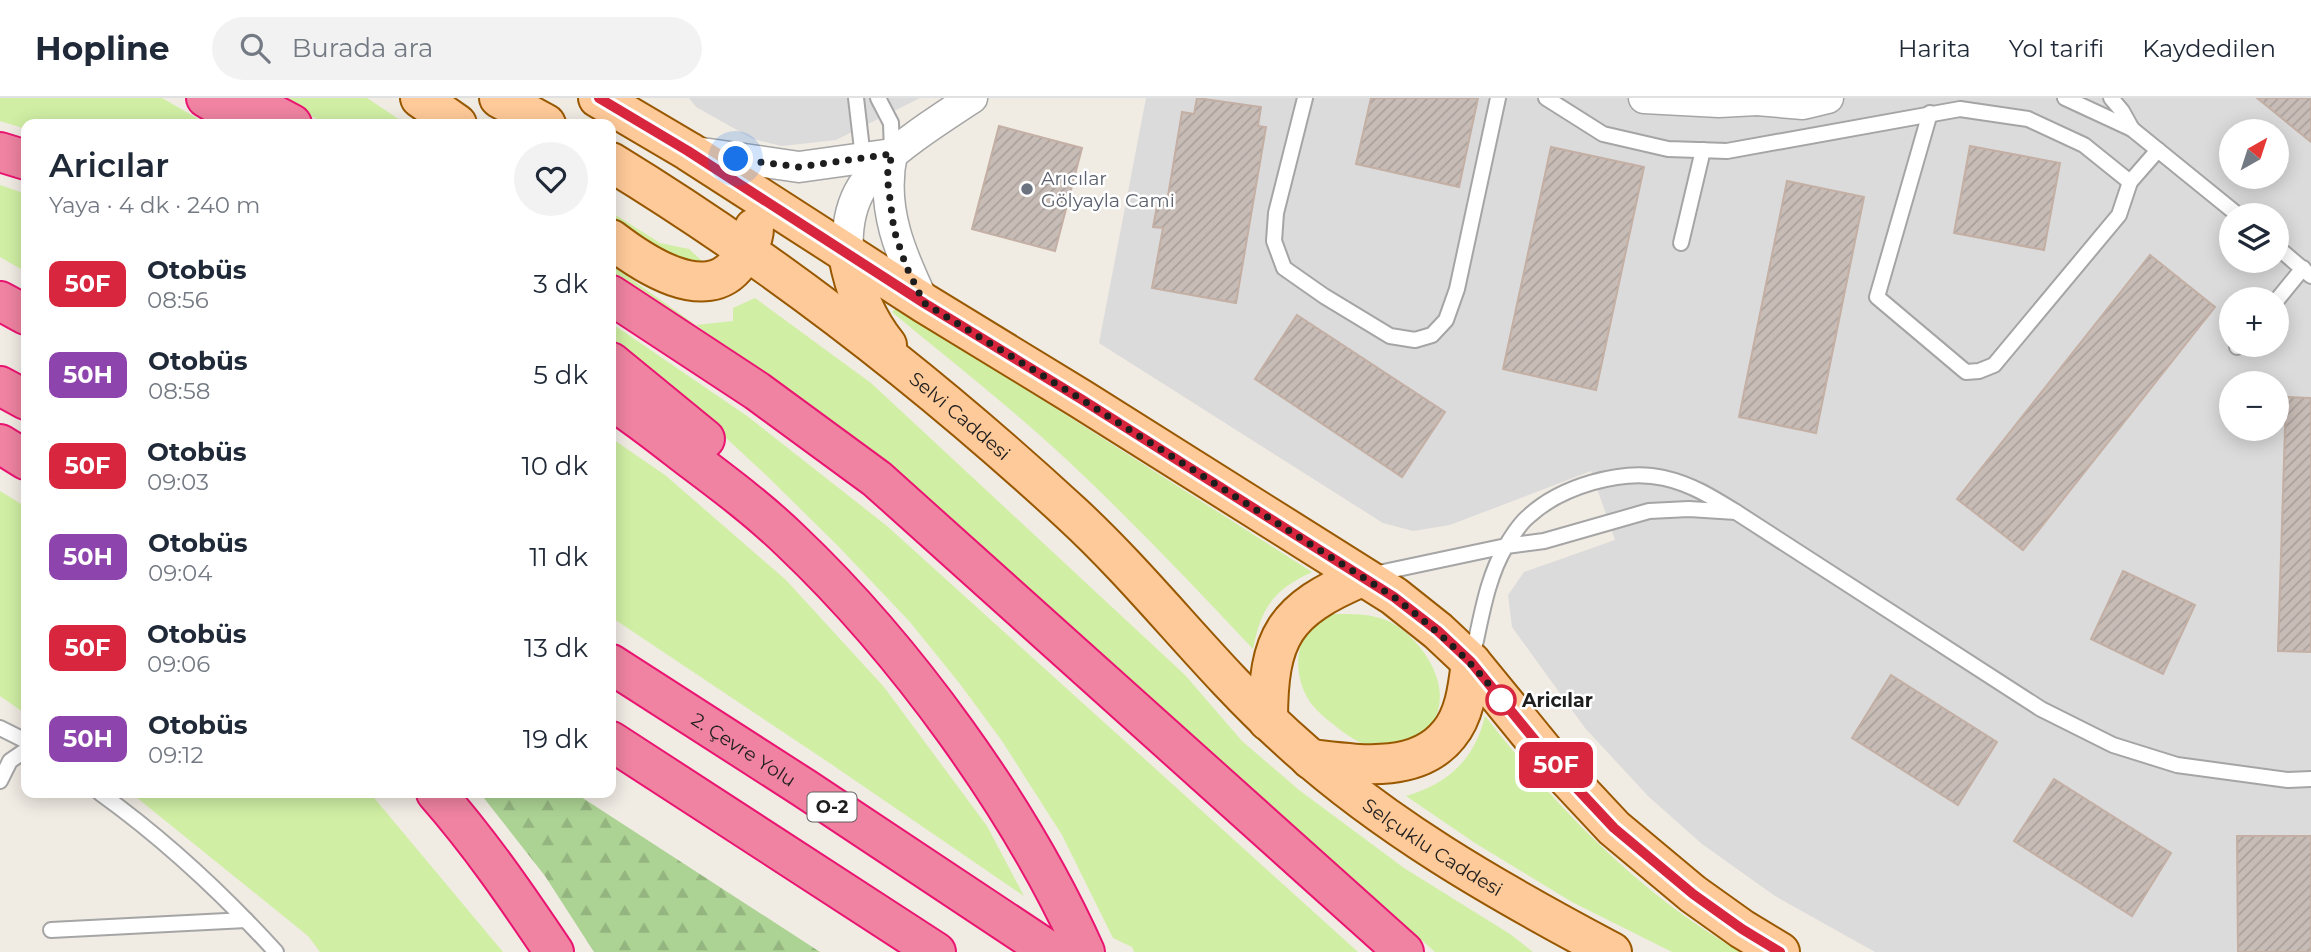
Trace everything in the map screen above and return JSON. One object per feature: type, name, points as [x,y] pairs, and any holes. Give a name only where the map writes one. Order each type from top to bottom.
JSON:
[{"type":"highway","points":[[206,98],[242,119]]},
{"type":"highway","points":[[243,98],[283,119]]},
{"type":"highway","points":[[0,152],[21,158]]},
{"type":"highway","points":[[616,298],[765,397],[877,479],[1404,952]]},
{"type":"highway","points":[[0,301],[21,312]]},
{"type":"highway","points":[[616,366],[688,424],[765,494],[814,550],[833,584]]},
{"type":"highway","points":[[0,386],[21,397]]},
{"type":"highway","points":[[616,404],[736,493],[790,539],[901,661],[967,748],[1010,815],[1071,946]]},
{"type":"highway","points":[[0,444],[21,457]]},
{"type":"highway","name":"2. Çevre Yolu","points":[[616,667],[815,795],[1071,946]]},
{"type":"highway","points":[[616,744],[936,952]]},
{"type":"highway","points":[[440,798],[466,827],[554,952]]},
{"type":"main road","points":[[420,98],[450,119]]},
{"type":"main road","points":[[499,98],[537,119]]},
{"type":"main road","points":[[598,98],[688,151],[848,255],[1403,603],[1471,662],[1556,766],[1614,828],[1693,894],[1780,952]]},
{"type":"main road","name":"Selvi Caddesi","points":[[616,165],[747,251],[851,327],[978,428],[1074,516],[1268,721]]},
{"type":"main road","points":[[616,242],[650,266],[676,277],[694,281],[724,276],[747,251],[754,234],[755,213],[747,189]]},
{"type":"main road","points":[[848,255],[857,295],[879,335],[914,377]]},
{"type":"main road","points":[[1268,721],[1268,689],[1273,656],[1285,629],[1305,606],[1330,590],[1362,577]]},
{"type":"main road","points":[[1310,759],[1393,764],[1429,752],[1449,734],[1462,709],[1471,662]]},
{"type":"main road","name":"Selçuklu Caddesi","points":[[1268,721],[1310,759],[1393,821],[1459,865],[1612,952]]},
{"type":"street","points":[[688,151],[799,167],[877,156],[972,98]]},
{"type":"street","points":[[1644,98],[1719,102],[1757,99],[1803,104],[1828,98]]},
{"type":"street","points":[[848,255],[847,233],[857,194],[873,170],[877,156]]},
{"type":"street","points":[[877,156],[887,176],[894,230],[906,266],[924,303]]},
{"type":"lane","points":[[856,98],[877,156]]},
{"type":"lane","points":[[877,156],[891,123],[878,98]]},
{"type":"lane","points":[[1305,98],[1276,213],[1274,241],[1284,268],[1324,296],[1390,335],[1415,340],[1432,335],[1446,320],[1457,289],[1498,98]]},
{"type":"lane","points":[[1546,98],[1603,134],[1668,149],[1727,151],[1960,109],[2028,119],[2084,145],[2130,182]]},
{"type":"lane","points":[[2065,98],[2132,129],[2223,203]]},
{"type":"lane","points":[[2111,98],[2132,129]]},
{"type":"lane","points":[[1930,113],[1877,297],[1966,372],[1979,371],[1994,365],[2119,215],[2130,182],[2158,150]]},
{"type":"lane","points":[[1681,243],[1703,150]]},
{"type":"lane","points":[[2289,257],[2307,272],[2289,289]]},
{"type":"lane","points":[[1471,662],[1492,576],[1506,546],[1528,516],[1579,486],[1634,476],[1661,477],[1699,489],[2041,709],[2113,745],[2178,765],[2288,780],[2311,779]]},
{"type":"lane","points":[[1362,577],[1506,546],[1544,541],[1649,511],[1689,509],[1736,512]]},
{"type":"lane","points":[[0,728],[21,738]]},
{"type":"lane","points":[[0,781],[10,761],[21,753]]},
{"type":"lane","points":[[107,798],[146,826],[246,919],[276,952]]},
{"type":"lane","points":[[51,930],[246,919]]},
{"type":"shaded area","points":[[689,98],[920,98],[836,140],[782,146],[753,139],[696,107]]},
{"type":"shaded area","points":[[1146,98],[2311,98],[2311,952],[1875,952],[1775,896],[1702,844],[1648,796],[1585,728],[1512,627],[1508,595],[1524,572],[1615,540],[1591,471],[1450,525],[1413,531],[1383,523],[1099,343]]},
{"type":"green space","points":[[0,98],[162,98],[198,119],[21,119],[21,127],[0,121]]},
{"type":"green space","points":[[278,98],[367,98],[398,119],[317,119]]},
{"type":"green space","points":[[0,185],[21,192],[21,269],[0,257]]},
{"type":"green space","points":[[616,215],[660,243],[689,249],[702,261],[700,267],[650,247],[616,222]]},
{"type":"green space","points":[[616,269],[696,325],[616,282]]},
{"type":"green space","points":[[755,298],[871,383],[1185,675],[1242,741],[1299,790],[1404,868],[1510,934],[1533,952],[1435,952],[882,462],[696,325],[733,321],[733,308]]},
{"type":"green space","points":[[897,307],[1312,572],[1287,586],[1271,602],[1260,622],[1253,649],[1090,482],[1024,421],[892,312]]},
{"type":"green space","points":[[616,326],[747,416],[887,526],[1358,952],[1134,952],[1132,947],[1113,938],[1062,835],[1002,741],[960,684],[910,622],[839,547],[682,397],[616,345]]},
{"type":"green space","points":[[616,441],[665,475],[786,580],[884,687],[987,826],[1024,896],[616,620]]},
{"type":"green space","points":[[0,491],[21,504],[21,711],[0,696]]},
{"type":"green space","points":[[1332,614],[1354,614],[1383,619],[1403,630],[1415,641],[1433,668],[1438,683],[1440,699],[1437,714],[1429,728],[1416,737],[1391,747],[1373,747],[1348,736],[1314,707],[1303,688],[1298,665],[1299,654],[1307,633],[1316,623]]},
{"type":"green space","points":[[1485,716],[1541,783],[1602,847],[1668,904],[1741,952],[1672,952],[1572,902],[1475,843],[1406,796],[1435,784],[1457,768],[1474,745]]},
{"type":"green space","points":[[137,798],[374,798],[503,952],[320,952],[308,936]]},
{"type":"green space","points":[[484,798],[583,798],[820,952],[594,952],[545,876]]},
{"type":"building","points":[[1197,98],[1261,107],[1258,126],[1266,127],[1236,303],[1152,288],[1163,228],[1153,227],[1158,201],[1167,202],[1182,112],[1194,114]]},
{"type":"building","points":[[1371,98],[1478,98],[1459,187],[1356,164]]},
{"type":"building","points":[[2257,98],[2311,98],[2311,142],[2289,124],[2289,119],[2283,119]]},
{"type":"building","name":"Arıcılar Gölyayla Cami","points":[[999,126],[1082,148],[1055,251],[972,229]]},
{"type":"building","points":[[1970,146],[2060,163],[2044,250],[1954,233]]},
{"type":"building","points":[[1551,147],[1644,167],[1596,390],[1503,369]]},
{"type":"building","points":[[1787,181],[1864,197],[1816,433],[1739,417]]},
{"type":"building","points":[[2150,255],[2215,307],[2023,550],[1957,499]]},
{"type":"building","points":[[1297,315],[1445,412],[1402,477],[1255,379]]},
{"type":"building","points":[[2289,397],[2311,398],[2311,652],[2278,651],[2285,441],[2289,441]]},
{"type":"building","points":[[2123,571],[2195,605],[2163,674],[2091,639]]},
{"type":"building","points":[[1891,675],[1997,742],[1958,805],[1852,738]]},
{"type":"building","points":[[2054,779],[2171,853],[2132,916],[2014,841]]},
{"type":"building","points":[[2237,836],[2311,836],[2311,952],[2238,952]]},
{"type":"bus line","name":"50F","points":[[599,98],[688,151],[924,303],[1394,597],[1438,631],[1471,662],[1556,766],[1614,828],[1693,894],[1780,952]]},
{"type":"place","name":"Arıcılar Gölyayla Cami","points":[[1027,189]]},
{"type":"place","name":"Aricılar","points":[[1501,700]]},
{"type":"route","points":[[736,159],[799,167],[892,154],[887,176],[894,230],[906,266],[924,303],[1394,597],[1438,631],[1471,662],[1501,700]]}]
